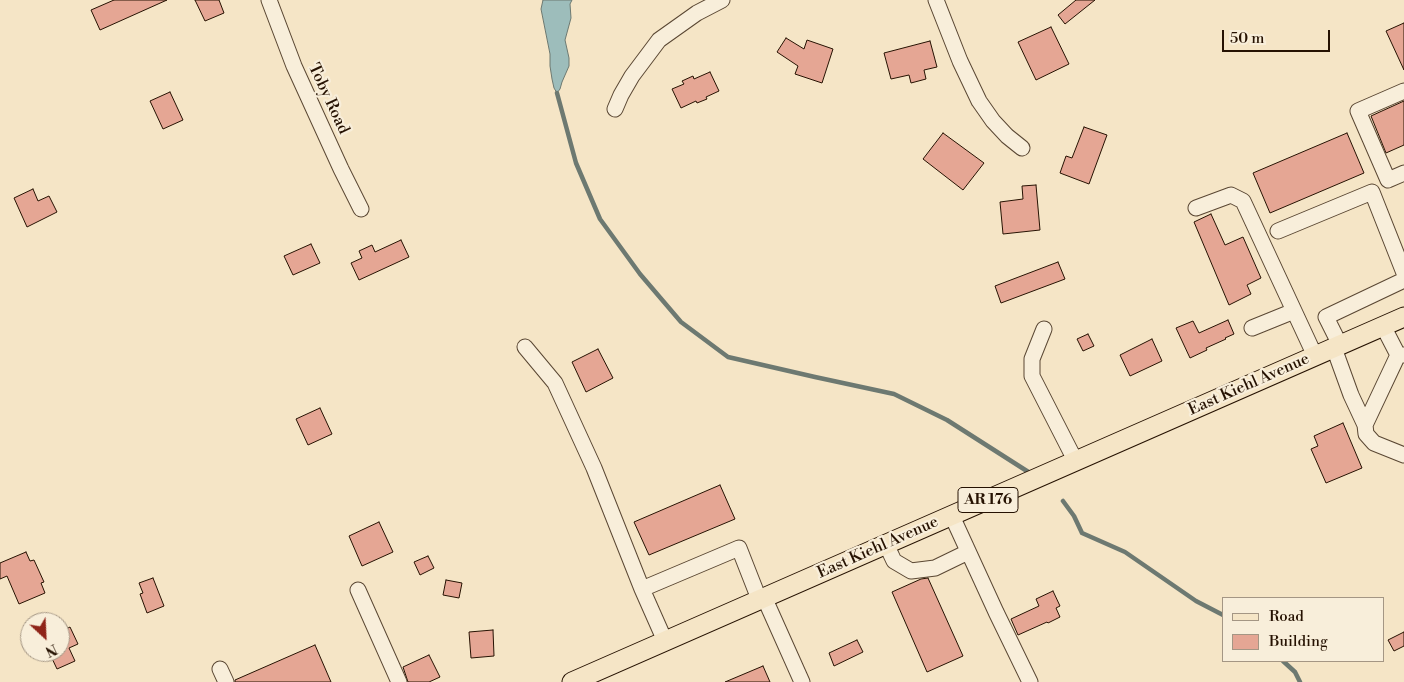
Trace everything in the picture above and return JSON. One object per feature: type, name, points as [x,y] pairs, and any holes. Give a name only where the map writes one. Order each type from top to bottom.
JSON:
[{"type":"main road","name":"East Kiehl Avenue","points":[[572,682],[1404,317]]},
{"type":"street","name":"Toby Road","points":[[269,0],[294,66],[341,169],[362,209]]},
{"type":"street","points":[[615,109],[632,76],[659,40],[697,14],[722,0]]},
{"type":"street","points":[[936,0],[960,61],[979,101],[993,121],[1022,148]]},
{"type":"street","points":[[1404,92],[1358,111],[1388,180],[1404,173]]},
{"type":"street","points":[[1278,231],[1372,192],[1404,273]]},
{"type":"street","points":[[1196,208],[1231,195],[1243,200],[1314,356]]},
{"type":"street","points":[[1404,280],[1326,316],[1351,395],[1366,434],[1374,443],[1404,455]]},
{"type":"street","points":[[1252,328],[1294,311]]},
{"type":"street","points":[[1364,425],[1401,355],[1383,326]]},
{"type":"street","points":[[1044,329],[1032,359],[1032,376],[1076,462]]},
{"type":"street","points":[[526,347],[555,383],[594,468],[642,589],[665,641]]},
{"type":"street","points":[[952,516],[1030,682]]},
{"type":"street","points":[[886,544],[894,561],[911,571],[935,568],[968,552]]},
{"type":"street","points":[[642,589],[739,548],[802,682]]},
{"type":"street","points":[[358,590],[399,682]]},
{"type":"water","points":[[543,0],[572,0],[570,4],[571,18],[565,40],[569,66],[557,93],[552,79],[550,54],[541,9]]},
{"type":"building","points":[[114,0],[167,0],[100,30],[91,10]]},
{"type":"building","points":[[195,0],[219,0],[224,13],[205,21]]},
{"type":"building","points":[[1076,0],[1095,0],[1065,24],[1058,15]]},
{"type":"building","points":[[1404,23],[1404,70],[1386,31]]},
{"type":"building","points":[[1051,27],[1069,64],[1036,80],[1018,42]]},
{"type":"building","points":[[786,38],[804,49],[807,40],[833,49],[822,83],[795,74],[798,66],[777,52]]},
{"type":"building","points":[[930,41],[937,67],[924,70],[926,79],[911,83],[909,75],[891,79],[884,53]]},
{"type":"building","points":[[710,72],[719,91],[706,97],[707,99],[697,103],[696,101],[681,108],[672,89],[684,84],[682,81],[693,76],[694,79]]},
{"type":"building","points":[[170,92],[183,120],[163,129],[150,101]]},
{"type":"building","points":[[1404,101],[1404,145],[1386,153],[1371,116]]},
{"type":"building","points":[[1084,127],[1107,135],[1089,184],[1060,173],[1066,156],[1072,158]]},
{"type":"building","points":[[943,133],[984,163],[963,190],[923,159]]},
{"type":"building","points":[[1347,133],[1364,173],[1270,213],[1253,173]]},
{"type":"building","points":[[1036,185],[1040,230],[1003,234],[1000,202],[1023,199],[1022,186]]},
{"type":"building","points":[[33,189],[38,201],[49,196],[57,212],[27,227],[14,198]]},
{"type":"building","points":[[1211,214],[1225,245],[1243,237],[1261,278],[1247,285],[1251,294],[1229,305],[1194,222]]},
{"type":"building","points":[[401,240],[409,257],[359,280],[351,263],[362,258],[359,251],[372,245],[375,252]]},
{"type":"building","points":[[311,244],[320,263],[293,275],[284,256]]},
{"type":"building","points":[[1058,262],[1065,279],[1001,303],[995,286]]},
{"type":"building","points":[[1228,320],[1234,334],[1190,358],[1176,328],[1193,321],[1199,333]]},
{"type":"building","points":[[1088,334],[1094,346],[1083,351],[1077,339]]},
{"type":"building","points":[[1152,339],[1162,361],[1130,376],[1120,355]]},
{"type":"building","points":[[598,349],[613,378],[586,392],[572,362]]},
{"type":"building","points":[[320,408],[332,434],[308,445],[296,419]]},
{"type":"building","points":[[1343,423],[1362,468],[1326,483],[1311,449],[1318,446],[1314,436]]},
{"type":"building","points":[[720,485],[735,519],[649,555],[634,522]]},
{"type":"building","points":[[379,522],[393,552],[362,566],[349,536]]},
{"type":"building","points":[[26,552],[30,561],[34,560],[44,582],[41,583],[45,593],[19,604],[7,576],[0,579],[0,563]]},
{"type":"building","points":[[428,556],[434,568],[420,575],[414,562]]},
{"type":"building","points":[[153,578],[164,606],[147,613],[140,594],[143,593],[139,583]]},
{"type":"building","points":[[928,578],[963,656],[927,672],[892,592],[921,579]]},
{"type":"building","points":[[446,580],[462,583],[459,598],[443,595]]},
{"type":"building","points":[[1053,591],[1060,606],[1056,608],[1060,617],[1018,635],[1011,619],[1039,606],[1036,599]]},
{"type":"building","points":[[70,627],[78,644],[70,648]]},
{"type":"building","points":[[493,630],[494,656],[471,658],[469,632]]},
{"type":"building","points":[[1404,632],[1404,646],[1394,651],[1388,640]]},
{"type":"building","points":[[857,640],[863,652],[834,666],[829,653]]},
{"type":"building","points":[[315,645],[331,682],[235,682],[235,680]]},
{"type":"building","points":[[70,650],[75,661],[57,669],[54,662],[70,662]]},
{"type":"building","points":[[429,655],[440,677],[429,682],[408,682],[403,667]]},
{"type":"building","points":[[763,666],[770,682],[725,682]]},
{"type":"waterway","points":[[557,93],[576,163],[600,219],[640,274],[681,322],[728,357],[894,394],[947,420],[1030,473]]},
{"type":"waterway","points":[[1063,501],[1074,516],[1082,533],[1125,552],[1196,601],[1222,614]]},
{"type":"waterway","points":[[1284,662],[1295,672],[1300,682]]}]
